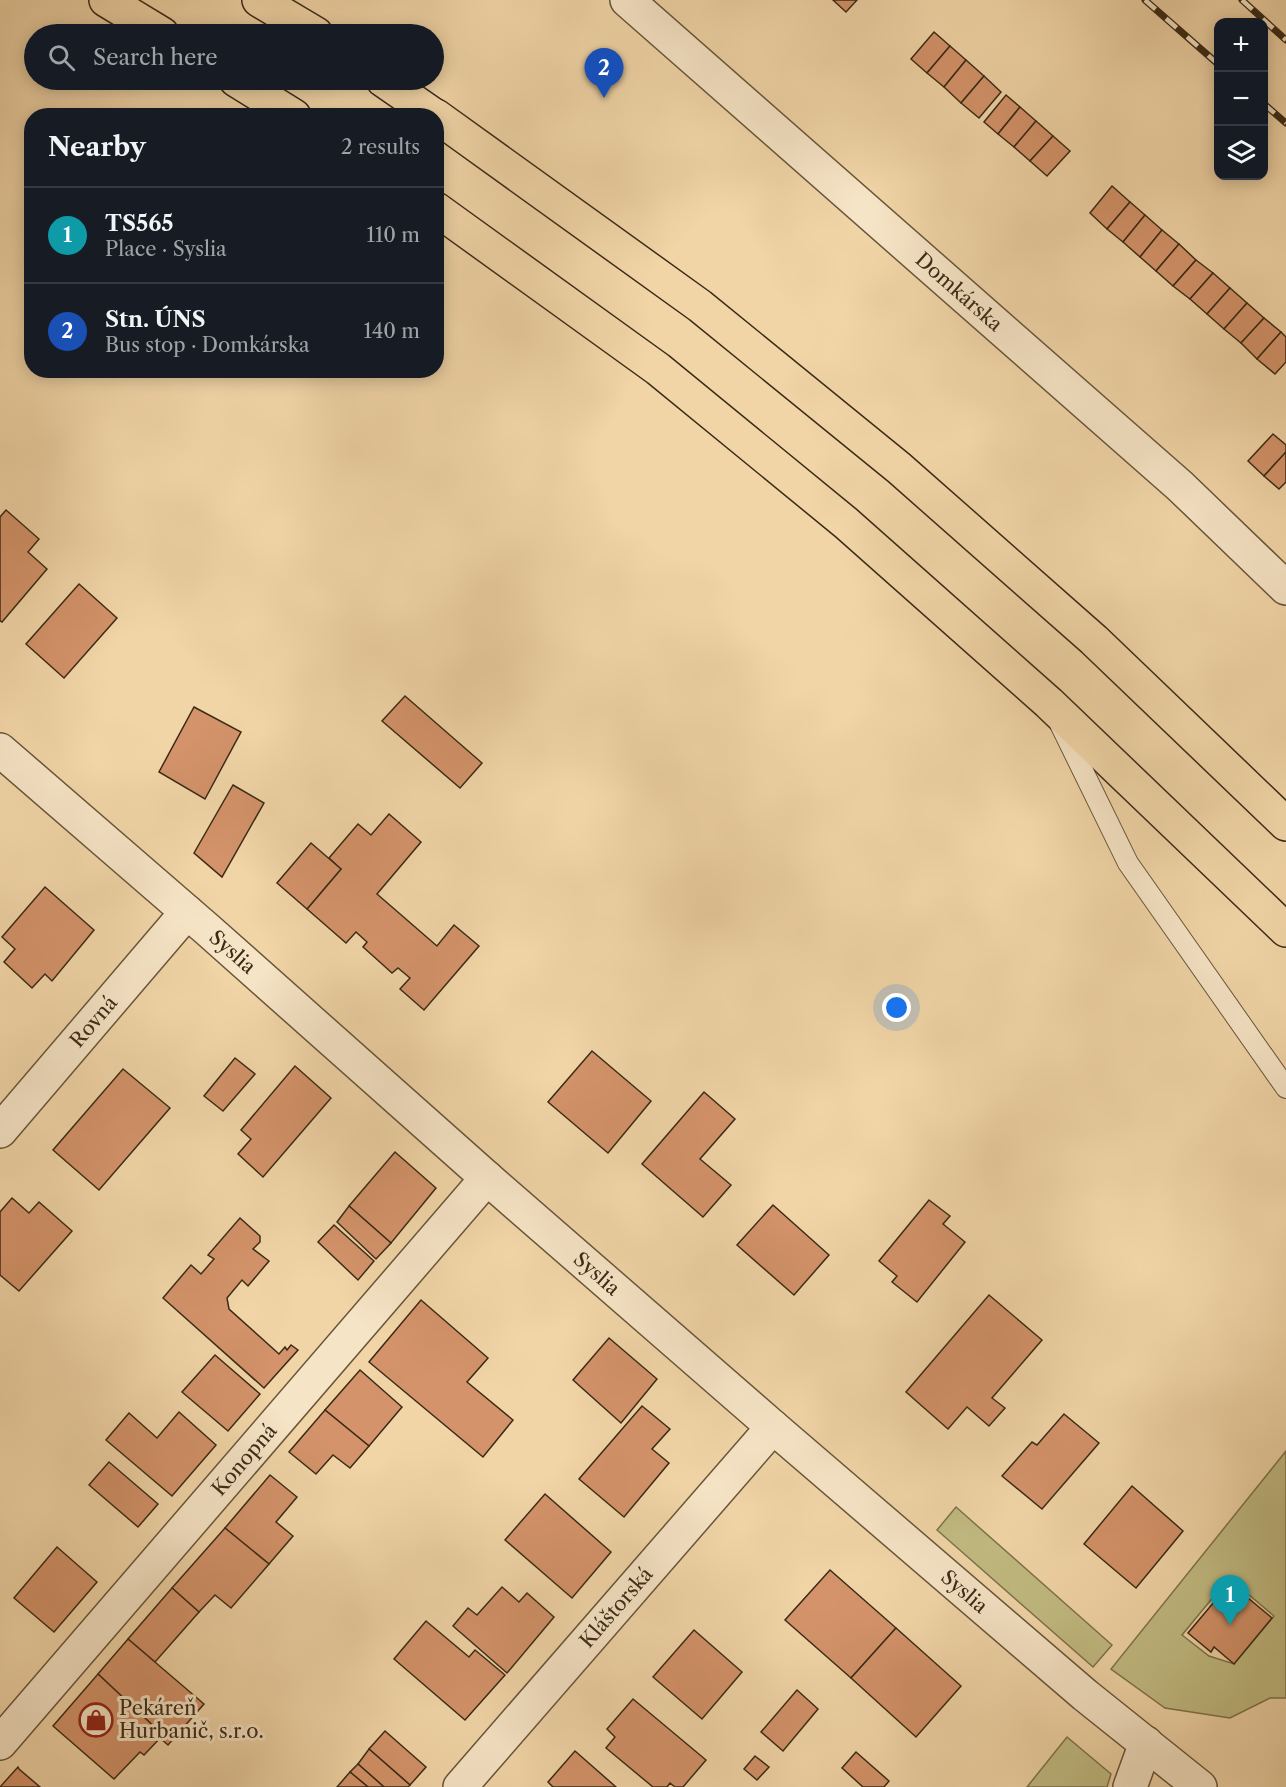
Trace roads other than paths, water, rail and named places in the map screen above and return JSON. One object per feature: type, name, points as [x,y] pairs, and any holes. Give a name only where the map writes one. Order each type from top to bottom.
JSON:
[{"type":"highway","points":[[106,0],[146,24]]},
{"type":"highway","points":[[259,0],[299,24]]},
{"type":"highway","points":[[252,90],[281,108]]},
{"type":"highway","points":[[398,90],[424,108]]},
{"type":"highway","points":[[444,122],[700,306],[899,468],[1094,640],[1286,824]]},
{"type":"highway","points":[[444,215],[667,377],[846,523],[1049,703],[1286,930]]},
{"type":"street","name":"Domkárska","points":[[627,0],[1180,486],[1286,588]]},
{"type":"street","name":"Syslia","points":[[0,750],[773,1427],[1084,1695],[1200,1787]]},
{"type":"street","name":"Rovná","points":[[0,1131],[187,912]]},
{"type":"street","name":"Konopná","points":[[0,1743],[487,1178]]},
{"type":"street","name":"Kláštorská","points":[[460,1787],[773,1427]]},
{"type":"street","points":[[1130,1787],[1146,1743]]},
{"type":"lane","points":[[1049,703],[1128,863],[1286,1088]]},
{"type":"railway","points":[[1145,0],[1214,60]]},
{"type":"railway","points":[[1242,0],[1286,40]]},
{"type":"railway","points":[[1268,107],[1286,123]]},
{"type":"place","name":"Stn. ÚNS","points":[[604,98]]},
{"type":"place","name":"TS565","points":[[1230,1625]]},
{"type":"place","name":"Pekáreň Hurbanič, s.r.o.","points":[[96,1720]]}]
